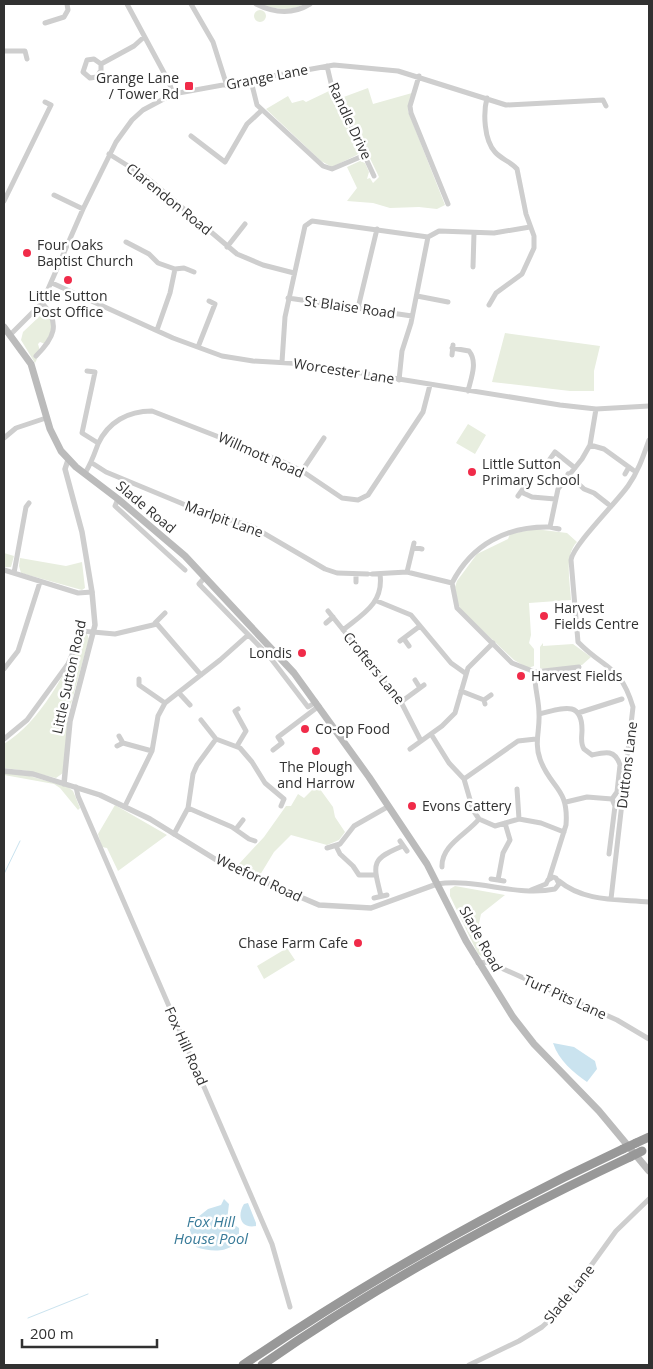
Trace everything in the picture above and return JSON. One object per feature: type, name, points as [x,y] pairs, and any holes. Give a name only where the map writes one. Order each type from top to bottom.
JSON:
[{"type":"highway","points":[[243,1365],[364,1286],[470,1225],[649,1137]]},
{"type":"highway","points":[[262,1365],[374,1293],[478,1232],[646,1150]]},
{"type":"main road","points":[[4,327],[31,364],[54,440],[68,460]]},
{"type":"main road","name":"Slade Road","points":[[68,460],[118,499],[185,556],[275,650],[317,704],[389,806],[427,864],[478,963],[534,1044],[599,1111],[649,1171]]},
{"type":"street","points":[[45,23],[64,17],[68,10],[66,4]]},
{"type":"street","points":[[128,4],[169,82],[173,94]]},
{"type":"street","points":[[191,4],[215,47],[226,86]]},
{"type":"street","points":[[256,4],[280,12],[292,11],[310,4]]},
{"type":"street","points":[[101,64],[134,46],[144,37]]},
{"type":"street","points":[[4,51],[26,51],[27,59]]},
{"type":"street","name":"Grange Lane","points":[[10,334],[42,303],[109,154],[132,120],[158,101],[173,94],[226,86],[327,66],[378,68],[420,76],[506,105],[603,100],[606,106]]},
{"type":"street","name":"Randle Drive","points":[[327,66],[330,84],[374,176]]},
{"type":"street","points":[[420,76],[410,106],[411,113],[448,204]]},
{"type":"street","points":[[251,81],[254,96],[262,110],[328,168],[338,168],[365,155]]},
{"type":"street","points":[[488,98],[485,107],[488,137],[495,152],[517,169],[535,242],[526,269],[489,305]]},
{"type":"street","points":[[45,102],[58,108]]},
{"type":"street","points":[[4,201],[51,105]]},
{"type":"street","points":[[191,136],[225,162],[247,124],[262,110]]},
{"type":"street","name":"Clarendon Road","points":[[109,154],[146,178],[227,247],[249,260],[294,274]]},
{"type":"street","points":[[54,196],[59,202],[83,209]]},
{"type":"street","points":[[282,362],[288,298],[304,226],[308,223],[312,221],[428,237],[439,231],[494,233],[530,227]]},
{"type":"street","points":[[227,247],[245,224]]},
{"type":"street","points":[[358,308],[377,229]]},
{"type":"street","points":[[473,267],[471,260],[474,232]]},
{"type":"street","points":[[400,380],[402,351],[417,296],[428,237]]},
{"type":"street","points":[[126,242],[149,254],[158,263],[174,269],[184,268],[194,272]]},
{"type":"street","points":[[157,330],[170,293],[174,269]]},
{"type":"street","name":"Worcester Lane","points":[[52,283],[157,330],[229,358],[316,365],[468,391],[596,409],[649,406]]},
{"type":"street","points":[[417,296],[441,297],[448,302]]},
{"type":"street","name":"St Blaise Road","points":[[288,298],[412,316]]},
{"type":"street","points":[[198,347],[215,304],[209,301]]},
{"type":"street","points":[[36,356],[52,338],[53,324],[50,312],[42,303]]},
{"type":"street","points":[[39,343],[44,348]]},
{"type":"street","points":[[452,349],[469,351],[473,356],[474,362],[468,391]]},
{"type":"street","points":[[87,371],[95,372],[82,433],[98,443]]},
{"type":"street","name":"Willmott Road","points":[[85,473],[92,463],[98,443],[108,428],[123,416],[152,411],[228,439],[302,471],[342,498],[358,500],[368,495],[423,412],[430,385]]},
{"type":"street","points":[[550,527],[555,499],[568,474],[575,468],[590,445],[596,409]]},
{"type":"street","points":[[4,438],[16,428],[46,418]]},
{"type":"street","points":[[302,471],[324,438]]},
{"type":"street","name":"Duttons Lane","points":[[611,899],[633,708],[623,680],[614,670],[578,642],[571,560],[575,548],[610,510],[638,472],[649,440]]},
{"type":"street","points":[[590,445],[604,450],[631,469],[625,474]]},
{"type":"street","points":[[550,459],[555,452],[575,468]]},
{"type":"street","name":"Little Sutton Road","points":[[64,784],[70,721],[93,632],[95,616],[82,532],[65,470],[68,460]]},
{"type":"street","name":"Marlpit Lane","points":[[92,463],[106,472],[188,506],[253,527],[325,570],[356,574],[407,572],[452,583]]},
{"type":"street","points":[[568,474],[584,489],[594,493],[604,504]]},
{"type":"street","points":[[526,486],[520,494],[532,498],[555,499]]},
{"type":"street","points":[[118,499],[115,506],[186,570]]},
{"type":"street","points":[[14,573],[26,507],[29,502]]},
{"type":"street","points":[[559,529],[550,527],[516,529],[489,542],[466,561],[452,583],[457,608],[512,663],[535,672],[576,669]]},
{"type":"street","points":[[407,572],[413,545],[422,549]]},
{"type":"street","points":[[179,563],[185,556]]},
{"type":"street","points":[[4,570],[78,593],[92,592]]},
{"type":"street","points":[[356,574],[356,582]]},
{"type":"street","points":[[343,630],[377,601],[380,589],[380,574]]},
{"type":"street","name":"Slade Road","points":[[205,577],[199,584],[269,656],[308,707],[317,704]]},
{"type":"street","points":[[4,670],[18,651],[40,582]]},
{"type":"street","points":[[377,601],[407,612],[451,663],[465,673]]},
{"type":"street","points":[[225,612],[232,605]]},
{"type":"street","name":"Crofters Lane","points":[[328,612],[401,702],[422,741]]},
{"type":"street","points":[[4,739],[27,720],[68,664],[80,632],[115,634],[155,623],[165,613]]},
{"type":"street","points":[[326,622],[333,617]]},
{"type":"street","points":[[155,623],[201,675]]},
{"type":"street","points":[[409,646],[402,640],[420,626]]},
{"type":"street","points":[[125,806],[152,751],[155,726],[165,703],[248,635]]},
{"type":"street","points":[[410,749],[455,713],[465,673],[472,662],[493,643]]},
{"type":"street","points":[[269,656],[275,650]]},
{"type":"street","points":[[535,672],[535,693],[540,714],[536,739],[540,759],[545,770],[558,785],[566,802],[567,816],[564,832],[548,882],[554,889]]},
{"type":"street","points":[[401,702],[422,686],[415,680]]},
{"type":"street","points":[[137,683],[165,703]]},
{"type":"street","points":[[461,691],[485,702],[491,695]]},
{"type":"street","points":[[179,693],[190,705]]},
{"type":"street","points":[[612,693],[613,700]]},
{"type":"street","points":[[540,714],[568,708],[578,712],[622,698]]},
{"type":"street","points":[[273,750],[282,743],[278,737],[317,704]]},
{"type":"street","points":[[235,709],[246,731],[237,746]]},
{"type":"street","points":[[578,712],[582,726],[582,746],[586,752],[592,755],[606,752],[618,759],[620,765],[617,792],[612,799]]},
{"type":"street","points":[[200,720],[216,739],[229,746],[237,746],[252,762],[265,783],[287,800],[281,806]]},
{"type":"street","points":[[431,734],[449,763],[464,779],[473,810],[479,819],[492,826],[519,818],[541,823],[564,832]]},
{"type":"street","points":[[119,736],[123,743]]},
{"type":"street","points":[[174,834],[188,808],[193,774],[206,749],[216,739]]},
{"type":"street","points":[[464,779],[518,741],[536,739]]},
{"type":"street","points":[[117,746],[123,743],[152,751]]},
{"type":"street","name":"Weeford Road","points":[[4,771],[33,774],[76,787],[125,806],[224,864],[319,905],[371,908],[438,884],[462,881],[536,892],[568,888]]},
{"type":"street","name":"Fox Hill Road","points":[[76,787],[78,796],[272,1244],[290,1307]]},
{"type":"street","points":[[509,795],[516,792],[519,818]]},
{"type":"street","points":[[566,802],[587,797],[612,799]]},
{"type":"street","points":[[609,854],[615,806],[612,799]]},
{"type":"street","points":[[327,848],[336,846],[354,826],[389,806]]},
{"type":"street","points":[[188,808],[236,829],[249,839],[255,841]]},
{"type":"street","points":[[442,867],[442,859],[458,838],[479,819]]},
{"type":"street","points":[[236,829],[243,820]]},
{"type":"street","points":[[490,879],[501,880],[503,854],[510,840],[505,823]]},
{"type":"street","points":[[603,845],[610,846]]},
{"type":"street","points":[[336,846],[340,854],[353,866],[359,875],[374,875]]},
{"type":"street","points":[[374,898],[384,895],[374,875],[380,858],[404,846]]},
{"type":"street","points":[[435,857],[442,859]]},
{"type":"street","points":[[554,865],[557,880],[554,889]]},
{"type":"street","name":"Weeford Road","points":[[527,891],[557,880],[568,888],[587,896],[649,902]]},
{"type":"street","name":"Turf Pits Lane","points":[[478,963],[488,962],[626,1024],[649,1039]]},
{"type":"street","name":"Slade Lane","points":[[469,1365],[519,1341],[549,1320],[616,1231],[649,1199]]},
{"type":"green space","points":[[259,4],[305,4],[299,7],[282,9]]},
{"type":"green space","points":[[260,10],[266,16],[260,22],[254,16]]},
{"type":"green space","points":[[368,88],[373,104],[412,93],[408,111],[445,205],[437,209],[419,207],[390,208],[373,203],[347,201],[357,188],[347,167],[360,161],[365,163],[369,172],[367,179],[370,178],[373,183],[379,177],[341,98]]},
{"type":"green space","points":[[329,91],[360,151],[357,155],[332,167],[321,161],[266,109],[288,96],[292,103],[303,100],[306,102]]},
{"type":"green space","points":[[43,313],[47,313],[50,317],[52,328],[45,344],[40,342],[38,344],[40,351],[35,356],[37,359],[35,363],[21,340],[23,332]]},
{"type":"green space","points":[[505,333],[600,346],[594,371],[594,391],[570,391],[492,382]]},
{"type":"green space","points":[[468,424],[486,435],[475,454],[456,443]]},
{"type":"green space","points":[[535,529],[567,533],[577,542],[570,554],[569,561],[571,600],[529,603],[531,635],[529,643],[534,649],[534,666],[528,668],[514,660],[462,611],[458,604],[455,587],[457,581],[477,554],[508,539],[510,534]]},
{"type":"green space","points":[[4,553],[14,556],[11,567],[4,567]]},
{"type":"green space","points":[[20,558],[66,566],[82,562],[85,588],[82,590],[21,573],[19,566]]},
{"type":"green space","points":[[82,634],[87,634],[89,639],[69,711],[63,773],[56,778],[28,771],[4,768],[4,744],[17,735],[41,710],[69,664]]},
{"type":"green space","points":[[543,643],[543,646],[573,644],[591,657],[582,665],[540,668],[540,647]]},
{"type":"green space","points":[[4,773],[26,775],[68,787],[73,791],[80,808],[78,810],[60,788],[54,784],[4,775]]},
{"type":"green space","points":[[317,785],[333,807],[335,817],[345,832],[339,840],[327,845],[291,835],[274,852],[260,875],[238,865],[264,837],[286,806],[291,806],[298,794],[304,798]]},
{"type":"green space","points":[[115,805],[167,835],[118,871],[107,848],[102,847],[98,834]]},
{"type":"green space","points":[[455,886],[505,895],[481,914],[477,933],[484,958],[478,954],[450,896],[450,889]]},
{"type":"green space","points":[[287,948],[295,960],[264,979],[257,966]]},
{"type":"water","points":[[553,1043],[574,1047],[595,1061],[597,1069],[587,1082],[563,1061]]},
{"type":"water","name":"Fox Hill House Pool","points":[[224,1199],[229,1204],[227,1220],[239,1228],[236,1243],[225,1250],[210,1250],[196,1247],[188,1225],[208,1209],[221,1205]]},
{"type":"water","points":[[248,1203],[256,1226],[246,1225],[241,1220],[242,1208],[244,1204]]},
{"type":"waterway","points":[[4,874],[20,841]]},
{"type":"waterway","points":[[182,1243],[192,1237]]},
{"type":"waterway","points":[[28,1318],[88,1294]]},
{"type":"place","name":"Grange Lane / Tower Rd","points":[[189,86]]},
{"type":"place","name":"Four Oaks Baptist Church","points":[[27,253]]},
{"type":"place","name":"Little Sutton Post Office","points":[[68,280]]},
{"type":"place","name":"Little Sutton Primary School","points":[[472,472]]},
{"type":"place","name":"Harvest Fields Centre","points":[[544,616]]},
{"type":"place","name":"Londis","points":[[302,653]]},
{"type":"place","name":"Harvest Fields","points":[[521,676]]},
{"type":"place","name":"Co-op Food","points":[[305,729]]},
{"type":"place","name":"The Plough and Harrow","points":[[316,751]]},
{"type":"place","name":"Evons Cattery","points":[[412,806]]},
{"type":"place","name":"Chase Farm Cafe","points":[[358,943]]}]
